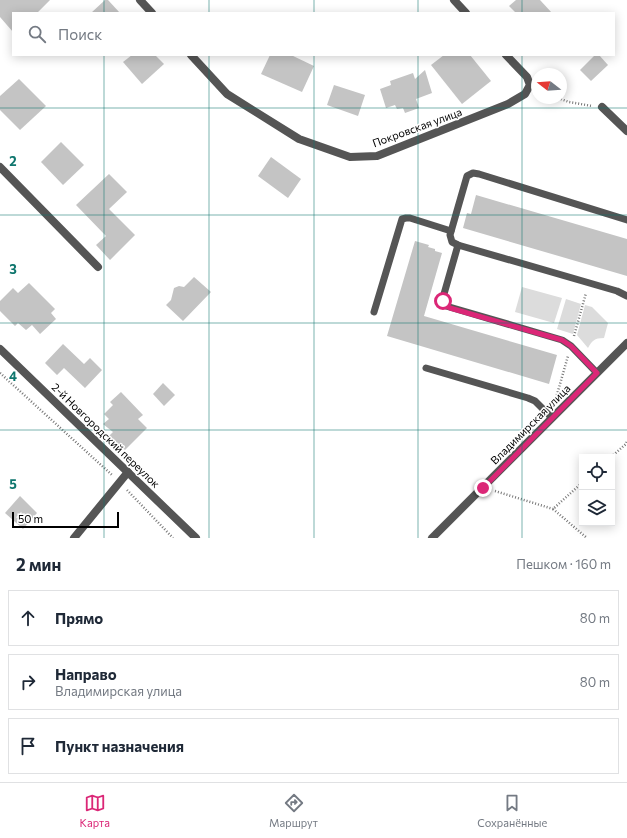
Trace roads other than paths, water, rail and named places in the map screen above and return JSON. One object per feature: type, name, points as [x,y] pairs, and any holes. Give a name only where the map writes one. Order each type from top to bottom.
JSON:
[{"type":"street","points":[[140,0],[151,12]]},
{"type":"street","points":[[454,0],[465,12]]},
{"type":"street","name":"Покровская улица","points":[[192,56],[227,94],[299,139],[350,157],[377,156],[508,104],[525,94],[530,85],[527,77],[507,56]]},
{"type":"street","points":[[602,107],[627,131]]},
{"type":"street","points":[[0,167],[98,267]]},
{"type":"street","name":"Владимирская улица","points":[[432,538],[627,343]]},
{"type":"street","name":"2-й Новгородский переулок","points":[[0,349],[196,538]]},
{"type":"street","points":[[74,538],[128,472]]},
{"type":"lane","points":[[627,220],[472,173],[467,176],[450,235],[452,242],[458,245],[617,291],[627,296]]},
{"type":"lane","points":[[374,312],[402,219],[410,218],[452,231]]},
{"type":"lane","points":[[458,245],[444,294],[443,301],[446,306],[562,340],[571,346],[597,373]]},
{"type":"lane","points":[[426,368],[528,398],[535,401],[552,418]]}]
